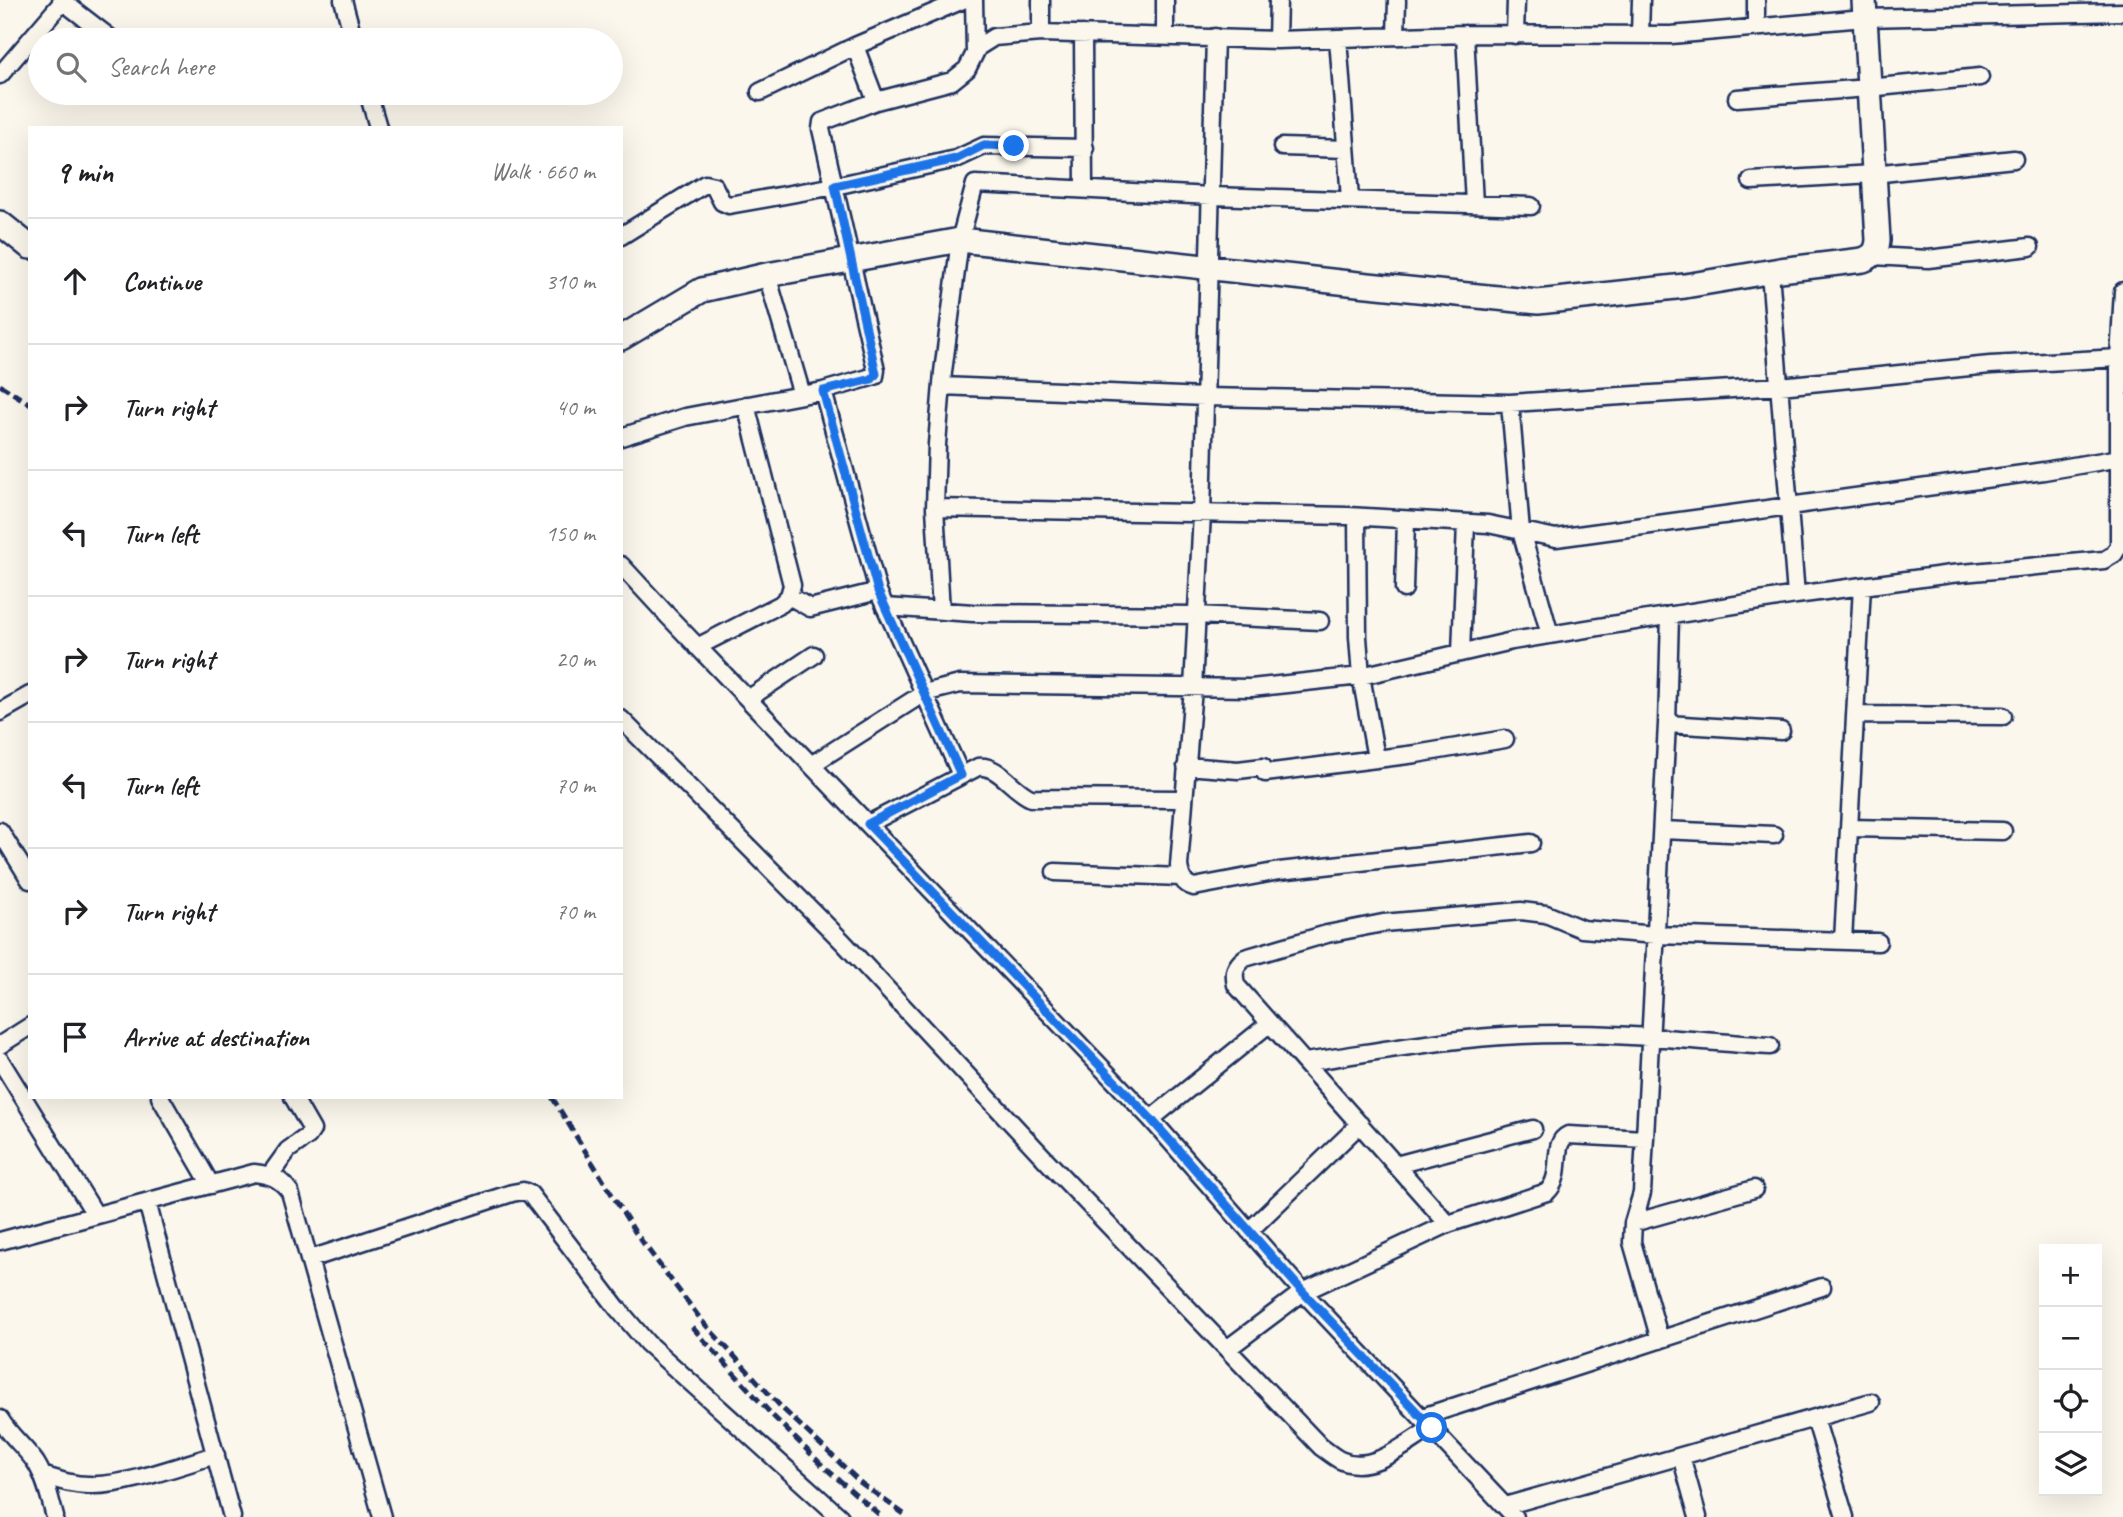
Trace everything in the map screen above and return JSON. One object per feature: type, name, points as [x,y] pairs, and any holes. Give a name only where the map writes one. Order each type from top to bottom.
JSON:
[{"type":"street","points":[[343,0],[351,28]]},
{"type":"street","points":[[760,92],[855,46],[964,0]]},
{"type":"street","points":[[974,0],[975,53]]},
{"type":"street","points":[[1041,0],[1041,33]]},
{"type":"street","points":[[1165,0],[1165,35]]},
{"type":"street","points":[[1277,40],[1278,0]]},
{"type":"street","points":[[1396,36],[1397,0]]},
{"type":"street","points":[[1515,34],[1516,0]]},
{"type":"street","points":[[1640,35],[1641,0]]},
{"type":"street","points":[[1756,0],[1756,27]]},
{"type":"street","points":[[42,28],[63,1],[98,28]]},
{"type":"street","points":[[623,436],[685,417],[872,379],[876,374],[821,129],[822,122],[876,101],[952,81],[967,69],[975,53],[986,41],[995,37],[1041,33],[1277,40],[1465,34],[1671,35],[1756,27],[1864,9],[1973,7],[2123,12]]},
{"type":"street","points":[[1864,9],[1878,240],[1872,256]]},
{"type":"street","points":[[1083,34],[1084,189]]},
{"type":"street","points":[[1465,34],[1474,204]]},
{"type":"street","points":[[1215,37],[1202,513],[1180,877],[1186,885],[1194,887],[1279,871],[1531,843]]},
{"type":"street","points":[[1338,38],[1350,200]]},
{"type":"street","points":[[0,75],[28,45]]},
{"type":"street","points":[[855,46],[876,101]]},
{"type":"street","points":[[1737,98],[1980,76]]},
{"type":"street","points":[[372,105],[378,126]]},
{"type":"street","points":[[623,235],[710,183],[722,202],[729,205],[835,186],[956,159],[984,145],[1085,148]]},
{"type":"street","points":[[1282,147],[1346,149]]},
{"type":"street","points":[[1751,181],[1873,174],[2014,159]]},
{"type":"street","points":[[941,611],[935,508],[942,386],[960,240],[975,184],[1212,196],[1531,206]]},
{"type":"street","points":[[0,223],[28,245]]},
{"type":"street","points":[[623,337],[702,290],[766,275],[960,240],[1538,302],[1685,286],[1863,260],[1872,256],[1928,258],[2030,247]]},
{"type":"street","points":[[1770,272],[1796,595]]},
{"type":"street","points":[[766,275],[802,395]]},
{"type":"street","points":[[811,765],[924,693],[960,684],[1251,688],[1362,676],[1550,635],[1796,595],[1951,574],[2104,560],[2114,554],[2119,546],[2119,358],[2123,291]]},
{"type":"street","points":[[942,386],[1205,397],[1510,403],[1780,386],[1990,365],[2119,358]]},
{"type":"street","points":[[823,391],[878,591],[961,775]]},
{"type":"street","points":[[1510,403],[1521,531],[1550,635]]},
{"type":"street","points":[[697,647],[782,604],[789,596],[792,579],[746,405]]},
{"type":"street","points":[[935,508],[1357,517],[1488,524],[1556,538],[2044,471],[2120,458]]},
{"type":"street","points":[[1357,517],[1357,608],[1362,676],[1376,758]]},
{"type":"street","points":[[1404,589],[1406,520]]},
{"type":"street","points":[[1461,653],[1466,523]]},
{"type":"street","points":[[623,567],[1151,1119],[1303,1292],[1511,1512],[1681,1456],[1871,1402]]},
{"type":"street","points":[[1843,941],[1862,586]]},
{"type":"street","points":[[789,596],[810,608],[878,591]]},
{"type":"street","points":[[885,607],[973,614],[1195,615],[1320,621]]},
{"type":"street","points":[[1660,1340],[1632,1242],[1633,1223],[1642,1193],[1662,830],[1670,615]]},
{"type":"street","points":[[748,699],[814,655]]},
{"type":"street","points":[[0,712],[28,696]]},
{"type":"street","points":[[1855,715],[2003,716]]},
{"type":"street","points":[[623,721],[843,942],[1046,1160],[1321,1447],[1340,1460],[1358,1465],[1375,1462],[1427,1422],[1660,1340],[1822,1287]]},
{"type":"street","points":[[1667,724],[1781,731]]},
{"type":"street","points":[[1186,766],[1264,770],[1376,758],[1505,739]]},
{"type":"street","points":[[868,824],[978,766],[992,768],[1019,793],[1031,798],[1183,799]]},
{"type":"street","points":[[1849,828],[2003,831]]},
{"type":"street","points":[[1662,830],[1774,835]]},
{"type":"street","points":[[0,831],[28,877]]},
{"type":"street","points":[[1055,872],[1180,877]]},
{"type":"street","points":[[1448,1224],[1236,985],[1233,975],[1237,965],[1245,958],[1327,934],[1383,923],[1521,911],[1546,914],[1582,929],[1656,935],[1878,942]]},
{"type":"street","points":[[1151,1119],[1270,1023]]},
{"type":"street","points":[[0,1045],[28,1027]]},
{"type":"street","points":[[1305,1062],[1443,1042],[1520,1035],[1651,1037],[1770,1046]]},
{"type":"street","points":[[0,1060],[95,1214]]},
{"type":"street","points":[[161,1099],[211,1185]]},
{"type":"street","points":[[270,1175],[288,1150],[311,1133],[311,1126],[294,1099]]},
{"type":"street","points":[[1249,1231],[1360,1124]]},
{"type":"street","points":[[1396,1165],[1533,1129]]},
{"type":"street","points":[[1227,1349],[1303,1292],[1448,1224],[1547,1192],[1554,1185],[1557,1176],[1559,1143],[1568,1135],[1645,1139]]},
{"type":"street","points":[[0,1241],[254,1173],[270,1175],[283,1182],[290,1192],[310,1259],[382,1517]]},
{"type":"street","points":[[1633,1223],[1754,1189]]},
{"type":"street","points":[[310,1259],[512,1193],[523,1191],[530,1194],[647,1343],[840,1517]]},
{"type":"street","points":[[148,1202],[232,1517]]},
{"type":"street","points":[[1815,1418],[1845,1517]]},
{"type":"street","points":[[0,1419],[42,1475],[55,1517]]},
{"type":"street","points":[[42,1475],[67,1483],[112,1484],[216,1455]]},
{"type":"street","points":[[1681,1456],[1698,1517]]},
{"type":"railway","points":[[0,385],[28,403]]},
{"type":"railway","points":[[553,1099],[635,1232],[702,1321],[782,1408],[861,1483],[908,1517]]},
{"type":"railway","points":[[692,1327],[773,1416],[823,1466],[882,1517]]},
{"type":"route","points":[[1014,146],[984,145],[964,157],[835,186],[876,374],[872,379],[823,391],[878,591],[961,775],[868,824],[1151,1119],[1303,1292],[1432,1428]]}]
